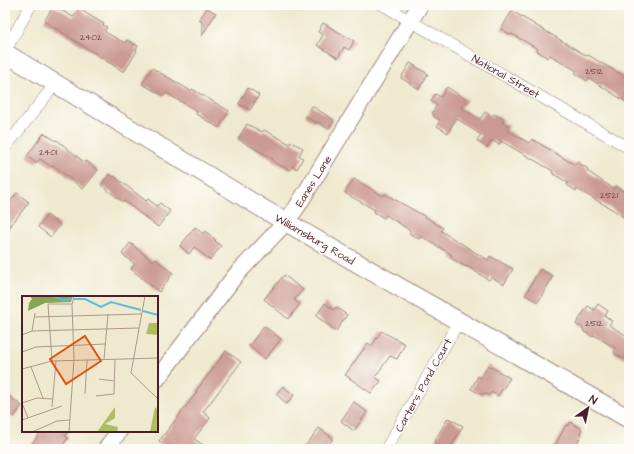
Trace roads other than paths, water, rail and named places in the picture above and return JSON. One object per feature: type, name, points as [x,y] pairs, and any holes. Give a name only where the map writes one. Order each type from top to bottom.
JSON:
[{"type":"main road","name":"Williamsburg Road","points":[[5,52],[286,222],[629,419]]},
{"type":"street","points":[[5,52],[31,5]]},
{"type":"street","name":"National Street","points":[[383,5],[629,148]]},
{"type":"street","name":"Eanes Lane","points":[[158,378],[235,276],[286,222],[297,208],[420,5]]},
{"type":"street","points":[[5,148],[56,83]]},
{"type":"street","name":"Carters Pond Court","points":[[386,449],[459,322]]},
{"type":"street","points":[[106,449],[118,432]]}]
